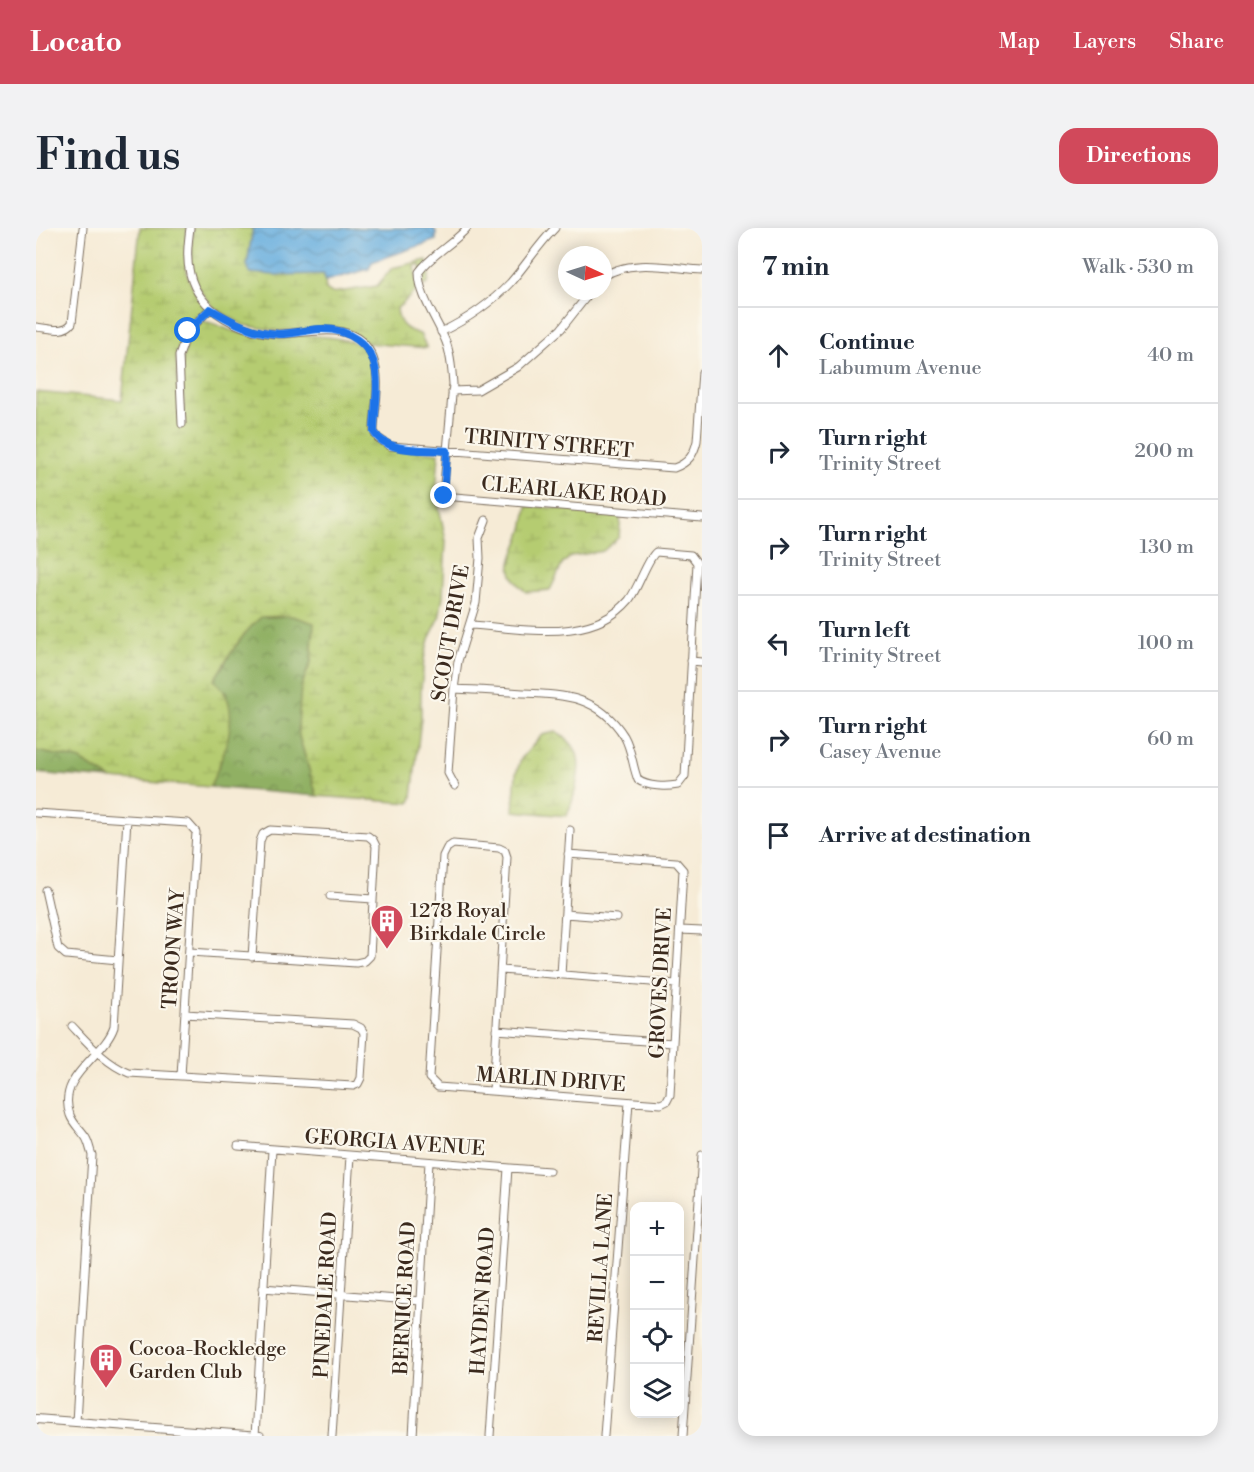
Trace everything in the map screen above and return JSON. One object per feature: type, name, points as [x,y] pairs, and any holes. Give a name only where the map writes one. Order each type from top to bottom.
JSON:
[{"type":"main road","points":[[36,1419],[152,1432],[260,1436]]},
{"type":"street","points":[[36,327],[63,330],[69,327],[74,317],[83,228]]},
{"type":"street","name":"TRINITY STREET","points":[[190,228],[188,250],[190,276],[210,309],[248,329],[279,334],[334,329],[358,339],[367,347],[376,370],[378,386],[374,432],[383,442],[397,447],[674,468],[683,465],[695,451],[702,372]]},
{"type":"street","points":[[447,451],[452,391],[449,354],[421,290],[419,272],[467,228]]},
{"type":"street","points":[[441,332],[474,314],[509,285],[555,228]]},
{"type":"street","points":[[612,271],[635,266],[702,270]]},
{"type":"street","points":[[452,391],[478,390],[518,367],[561,329],[584,300]]},
{"type":"street","points":[[182,424],[179,356],[188,331],[210,309]]},
{"type":"street","name":"CLEARLAKE ROAD","points":[[447,451],[444,496],[702,518]]},
{"type":"street","name":"SCOUT DRIVE","points":[[455,786],[448,773],[454,689],[458,661],[470,625],[480,581],[479,538],[486,520]]},
{"type":"street","points":[[454,689],[556,695],[585,701],[599,709],[615,724],[632,752],[638,780],[646,784],[674,786],[685,776],[697,563],[695,558],[687,553],[661,551],[652,554],[638,586],[628,601],[616,612],[585,628],[559,631],[470,625]]},
{"type":"street","points":[[692,652],[702,653]]},
{"type":"street","points":[[692,661],[702,662]]},
{"type":"street","points":[[36,813],[127,819],[114,1027],[111,1037],[75,1078],[70,1088],[68,1102],[70,1115],[86,1139],[92,1155],[76,1422]]},
{"type":"street","name":"TROON WAY","points":[[127,819],[188,823],[196,832],[181,1076]]},
{"type":"street","points":[[190,952],[252,957],[356,963],[365,961],[369,956],[376,846],[373,840],[369,836],[270,830],[263,834],[260,841],[252,957]]},
{"type":"street","points":[[561,975],[570,830]]},
{"type":"street","name":"MARLIN DRIVE","points":[[501,970],[507,857],[505,851],[500,848],[453,844],[447,848],[443,856],[429,1078],[433,1084],[438,1087],[629,1102],[661,1104],[666,1101]]},
{"type":"street","name":"GROVES DRIVE","points":[[568,854],[676,862],[683,870],[670,1095],[666,1101]]},
{"type":"street","points":[[45,890],[58,948],[61,952],[66,956],[118,960]]},
{"type":"street","points":[[330,896],[372,899]]},
{"type":"street","points":[[565,914],[616,918]]},
{"type":"street","points":[[680,930],[702,931]]},
{"type":"street","points":[[493,1091],[501,970],[676,984]]},
{"type":"street","points":[[72,1026],[119,1069],[129,1072],[353,1086],[358,1084],[362,1078],[364,1033],[361,1028],[353,1024],[185,1014]]},
{"type":"street","points":[[496,1030],[673,1043]]},
{"type":"street","name":"REVILLA LANE","points":[[604,1436],[629,1102]]},
{"type":"street","name":"GEORGIA AVENUE","points":[[238,1146],[549,1171]]},
{"type":"street","points":[[255,1436],[272,1150]]},
{"type":"street","name":"PINEDALE ROAD","points":[[332,1436],[350,1155]]},
{"type":"street","points":[[683,1436],[702,1155]]},
{"type":"street","name":"BERNICE ROAD","points":[[413,1436],[429,1162]]},
{"type":"street","name":"HAYDEN ROAD","points":[[490,1436],[508,1168]]},
{"type":"street","points":[[263,1288],[421,1301]]},
{"type":"green space","points":[[140,228],[187,228],[187,271],[193,287],[206,308],[186,329],[176,356],[180,427],[185,426],[182,384],[184,358],[192,333],[200,321],[238,332],[308,335],[357,344],[365,349],[373,368],[376,392],[375,439],[389,448],[439,453],[436,493],[446,541],[443,596],[439,619],[429,639],[424,659],[421,718],[410,803],[317,796],[299,736],[298,725],[301,687],[311,662],[314,623],[292,616],[261,617],[241,639],[214,680],[225,693],[231,717],[227,742],[210,787],[111,779],[78,759],[36,751],[36,392],[122,400]]},
{"type":"green space","points":[[193,228],[253,228],[247,265],[305,274],[324,273],[326,289],[332,293],[377,286],[392,268],[427,260],[428,284],[424,286],[420,265],[415,265],[418,289],[397,308],[401,322],[410,331],[420,334],[427,348],[366,343],[348,331],[334,327],[279,331],[243,325],[213,307],[197,286],[191,264]]},
{"type":"green space","points":[[527,506],[621,513],[619,537],[603,551],[572,556],[563,563],[550,590],[526,592],[513,576],[511,562],[524,526]]},
{"type":"green space","points":[[292,616],[314,622],[311,662],[301,687],[299,736],[317,796],[210,787],[221,761],[226,693],[214,680],[241,639],[261,617]]},
{"type":"green space","points":[[556,732],[570,742],[579,765],[574,795],[567,816],[513,811],[516,774],[521,759],[542,735]]},
{"type":"green space","points":[[36,751],[78,759],[111,779],[36,773]]},
{"type":"water","points":[[253,228],[433,228],[436,232],[436,240],[372,262],[369,269],[325,281],[324,274],[250,273],[247,265]]},
{"type":"place","name":"1278 Royal Birkdale Circle","points":[[387,950]]},
{"type":"place","name":"Cocoa-Rockledge Garden Club","points":[[106,1389]]},
{"type":"route","points":[[188,331],[210,309],[242,327],[255,330],[279,334],[334,329],[358,339],[367,347],[376,370],[378,386],[374,432],[378,438],[390,446],[447,451],[444,496]]}]
